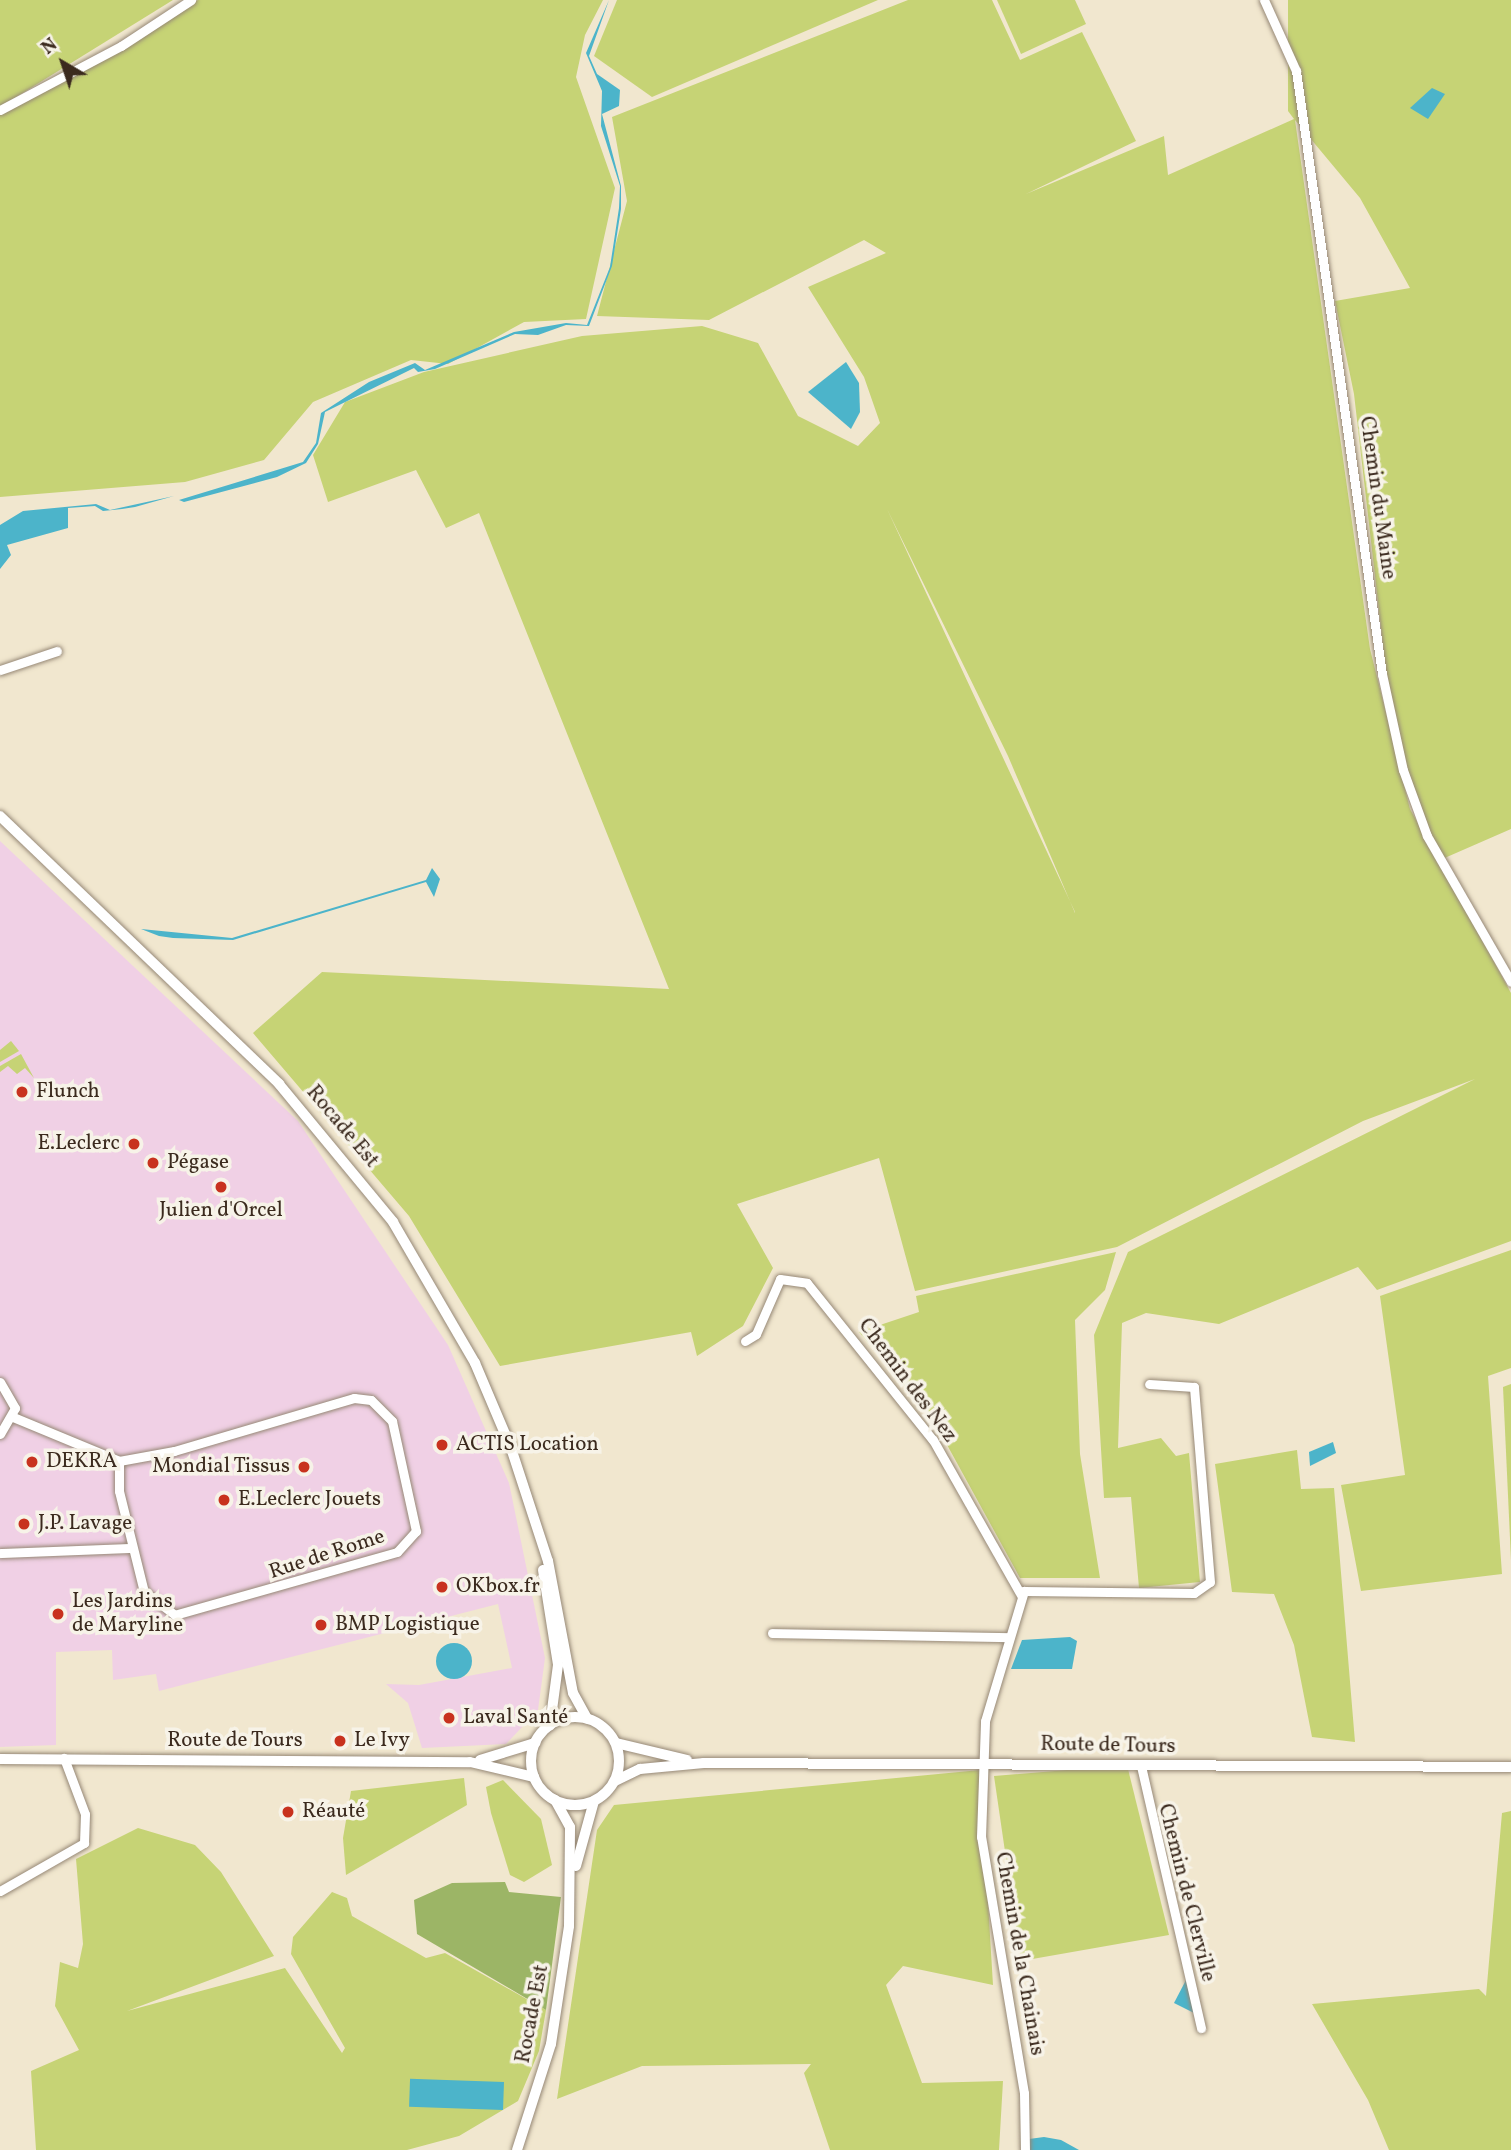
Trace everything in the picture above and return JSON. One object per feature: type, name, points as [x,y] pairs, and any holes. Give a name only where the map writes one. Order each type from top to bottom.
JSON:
[{"type":"main road","name":"Rocade Est","points":[[0,816],[279,1084],[385,1211],[475,1363],[541,1543],[573,1692],[587,1718]]},
{"type":"main road","name":"Rocade Est","points":[[541,1543],[558,1665],[550,1725]]},
{"type":"main road","points":[[587,1718],[616,1744],[615,1781],[594,1801],[555,1800],[534,1777],[535,1743],[550,1725],[587,1718]]},
{"type":"main road","name":"Route de Tours","points":[[470,1762],[535,1743]]},
{"type":"main road","name":"Route de Tours","points":[[616,1744],[704,1763]]},
{"type":"main road","name":"Route de Tours","points":[[0,1759],[470,1762],[534,1777]]},
{"type":"main road","name":"Route de Tours","points":[[615,1781],[640,1769],[704,1763],[1511,1767]]},
{"type":"main road","name":"Rocade Est","points":[[555,1800],[570,1827],[572,1882]]},
{"type":"main road","name":"Rocade Est","points":[[517,2150],[551,2044],[572,1882],[594,1801]]},
{"type":"street","points":[[0,110],[121,46],[191,0]]},
{"type":"street","name":"Chemin du Maine","points":[[1264,0],[1296,71],[1382,674],[1402,770],[1427,836],[1511,982]]},
{"type":"street","points":[[0,670],[57,651]]},
{"type":"street","name":"Chemin des Nez","points":[[745,1341],[756,1334],[780,1279],[807,1283],[933,1440],[1021,1595]]},
{"type":"street","points":[[0,1382],[13,1398],[13,1417],[0,1433]]},
{"type":"street","points":[[1021,1595],[1029,1589],[1076,1596],[1194,1593],[1210,1582],[1194,1387],[1149,1384]]},
{"type":"street","name":"Rue de Rome","points":[[363,1398],[380,1405],[392,1421],[415,1508],[416,1531],[397,1552],[175,1615],[144,1592],[131,1548],[119,1461],[363,1398]]},
{"type":"street","points":[[13,1417],[119,1461]]},
{"type":"street","points":[[0,1553],[131,1548]]},
{"type":"street","name":"Chemin de la Chainais","points":[[1021,1595],[1008,1637],[979,1764],[981,1837],[1024,2093],[1025,2150]]},
{"type":"street","points":[[772,1633],[1008,1637]]},
{"type":"street","points":[[0,1891],[84,1843],[85,1814],[64,1758]]},
{"type":"street","name":"Chemin de Clerville","points":[[1141,1766],[1201,2028]]},
{"type":"shaded area","points":[[0,841],[298,1121],[448,1345],[509,1483],[545,1658],[538,1710],[506,1744],[422,1748],[408,1703],[386,1684],[419,1685],[512,1668],[498,1604],[159,1691],[156,1674],[113,1680],[112,1650],[56,1652],[56,1745],[0,1747]]},
{"type":"green space","points":[[0,0],[173,0],[0,107]]},
{"type":"green space","points":[[198,0],[603,0],[585,35],[576,77],[615,188],[586,319],[524,322],[448,364],[411,360],[313,402],[264,460],[185,482],[0,497],[0,114]]},
{"type":"green space","points":[[617,0],[878,0],[652,97],[594,56]]},
{"type":"green space","points":[[908,0],[992,0],[1020,60],[1082,32],[1136,141],[1026,194],[1164,136],[1168,175],[1294,119],[1288,111],[1288,0],[1511,0],[1511,829],[1440,860],[1393,732],[1354,394],[1335,301],[1410,288],[1360,198],[1295,120],[1370,649],[1410,809],[1511,993],[1511,1241],[1377,1290],[1358,1267],[1219,1324],[1146,1313],[1122,1323],[1118,1448],[1161,1438],[1176,1456],[1189,1453],[1200,1582],[1139,1588],[1131,1497],[1104,1498],[1094,1335],[1128,1252],[1475,1079],[1363,1121],[1117,1247],[915,1291],[879,1158],[737,1204],[773,1268],[743,1326],[697,1356],[691,1332],[500,1366],[409,1216],[253,1033],[322,972],[669,989],[479,513],[446,528],[416,470],[328,502],[313,455],[345,402],[424,372],[582,336],[702,326],[758,343],[798,416],[858,446],[880,423],[864,377],[808,287],[886,253],[864,240],[709,320],[597,316],[627,201],[612,117]],"holes":[[[887,509],[1008,756],[1070,901]]]},
{"type":"green space","points":[[997,0],[1075,0],[1086,24],[1021,54]]},
{"type":"green space","points":[[11,1041],[19,1051],[0,1062],[0,1050]]},
{"type":"green space","points":[[21,1054],[34,1078],[25,1068],[17,1074],[8,1066],[0,1072],[0,1066]]},
{"type":"green space","points":[[1511,1250],[1511,1368],[1488,1376],[1502,1574],[1361,1591],[1341,1485],[1405,1475],[1380,1296]]},
{"type":"green space","points":[[1116,1252],[1105,1290],[1075,1320],[1080,1454],[1100,1578],[1020,1578],[934,1421],[859,1332],[919,1312],[916,1296]]},
{"type":"green space","points":[[1511,1384],[1511,1560],[1503,1387]]},
{"type":"green space","points":[[1297,1450],[1301,1489],[1334,1488],[1355,1742],[1312,1737],[1294,1645],[1274,1594],[1232,1592],[1215,1464]]},
{"type":"green space","points":[[1127,1765],[1169,1935],[1021,1961],[994,1776]]},
{"type":"green space","points":[[980,1770],[993,1985],[903,1966],[886,1985],[922,2083],[1003,2081],[999,2150],[830,2150],[804,2073],[811,2064],[642,2066],[557,2099],[597,1830],[614,1805]]},
{"type":"green space","points":[[464,1778],[467,1805],[346,1875],[343,1838],[351,1791]]},
{"type":"green space","points":[[503,1780],[541,1819],[552,1865],[524,1882],[510,1875],[491,1813],[486,1787]]},
{"type":"green space","points":[[1511,1811],[1511,2150],[1389,2150],[1368,2100],[1312,2004],[1479,1989],[1486,1996],[1502,1813]]},
{"type":"green space","points":[[138,1828],[195,1845],[221,1872],[274,1956],[127,2011],[285,1968],[342,2053],[345,2048],[291,1954],[293,1937],[332,1892],[347,1898],[352,1916],[426,1958],[445,1953],[546,2010],[539,2051],[518,2101],[459,2136],[407,2150],[36,2150],[31,2071],[79,2050],[55,2006],[60,1962],[78,1968],[83,1944],[76,1859]]},
{"type":"green space","points":[[505,1882],[509,1892],[561,1897],[546,2010],[417,1934],[414,1900],[452,1883]]},
{"type":"water","points":[[609,0],[589,56],[597,74],[620,90],[619,106],[602,114],[621,186],[621,209],[612,266],[589,326],[566,325],[538,335],[515,334],[435,369],[418,372],[414,368],[325,412],[318,444],[306,463],[277,477],[184,502],[179,500],[303,462],[316,443],[321,413],[369,382],[415,363],[425,370],[514,332],[566,323],[587,325],[610,267],[619,208],[620,186],[601,126],[602,91],[586,53]]},
{"type":"water","points":[[1432,88],[1445,94],[1428,119],[1410,108]]},
{"type":"water","points":[[846,362],[859,383],[860,412],[851,429],[808,392]]},
{"type":"water","points":[[174,496],[122,509],[103,511],[95,506],[68,508],[68,528],[7,545],[11,555],[0,569],[0,525],[23,511],[96,504],[110,510]]},
{"type":"water","points":[[432,868],[440,879],[434,897],[426,882],[233,940],[173,938],[141,929],[232,938],[426,880]]},
{"type":"water","points":[[1333,1442],[1336,1453],[1310,1466],[1309,1452]]},
{"type":"water","points":[[1070,1637],[1077,1641],[1072,1669],[1011,1669],[1022,1640]]},
{"type":"water","points":[[454,1643],[466,1649],[472,1661],[466,1673],[454,1679],[442,1673],[436,1661],[442,1649]]},
{"type":"water","points":[[1186,1980],[1194,2013],[1174,2003]]},
{"type":"water","points":[[410,2079],[504,2082],[503,2110],[409,2107]]},
{"type":"water","points":[[1044,2137],[1061,2140],[1079,2150],[1028,2150],[1029,2139]]},
{"type":"place","name":"Flunch","points":[[22,1092]]},
{"type":"place","name":"E.Leclerc","points":[[134,1144]]},
{"type":"place","name":"Pégase","points":[[153,1163]]},
{"type":"place","name":"Julien d'Orcel","points":[[221,1187]]},
{"type":"place","name":"ACTIS Location","points":[[442,1445]]},
{"type":"place","name":"DEKRA","points":[[32,1462]]},
{"type":"place","name":"Mondial Tissus","points":[[304,1467]]},
{"type":"place","name":"E.Leclerc Jouets","points":[[224,1500]]},
{"type":"place","name":"J.P. Lavage","points":[[24,1524]]},
{"type":"place","name":"OKbox.fr","points":[[442,1587]]},
{"type":"place","name":"Les Jardins de Maryline","points":[[58,1614]]},
{"type":"place","name":"BMP Logistique","points":[[321,1625]]},
{"type":"place","name":"Laval Santé","points":[[449,1718]]},
{"type":"place","name":"Le Ivy","points":[[340,1741]]},
{"type":"place","name":"Réauté","points":[[288,1812]]}]
